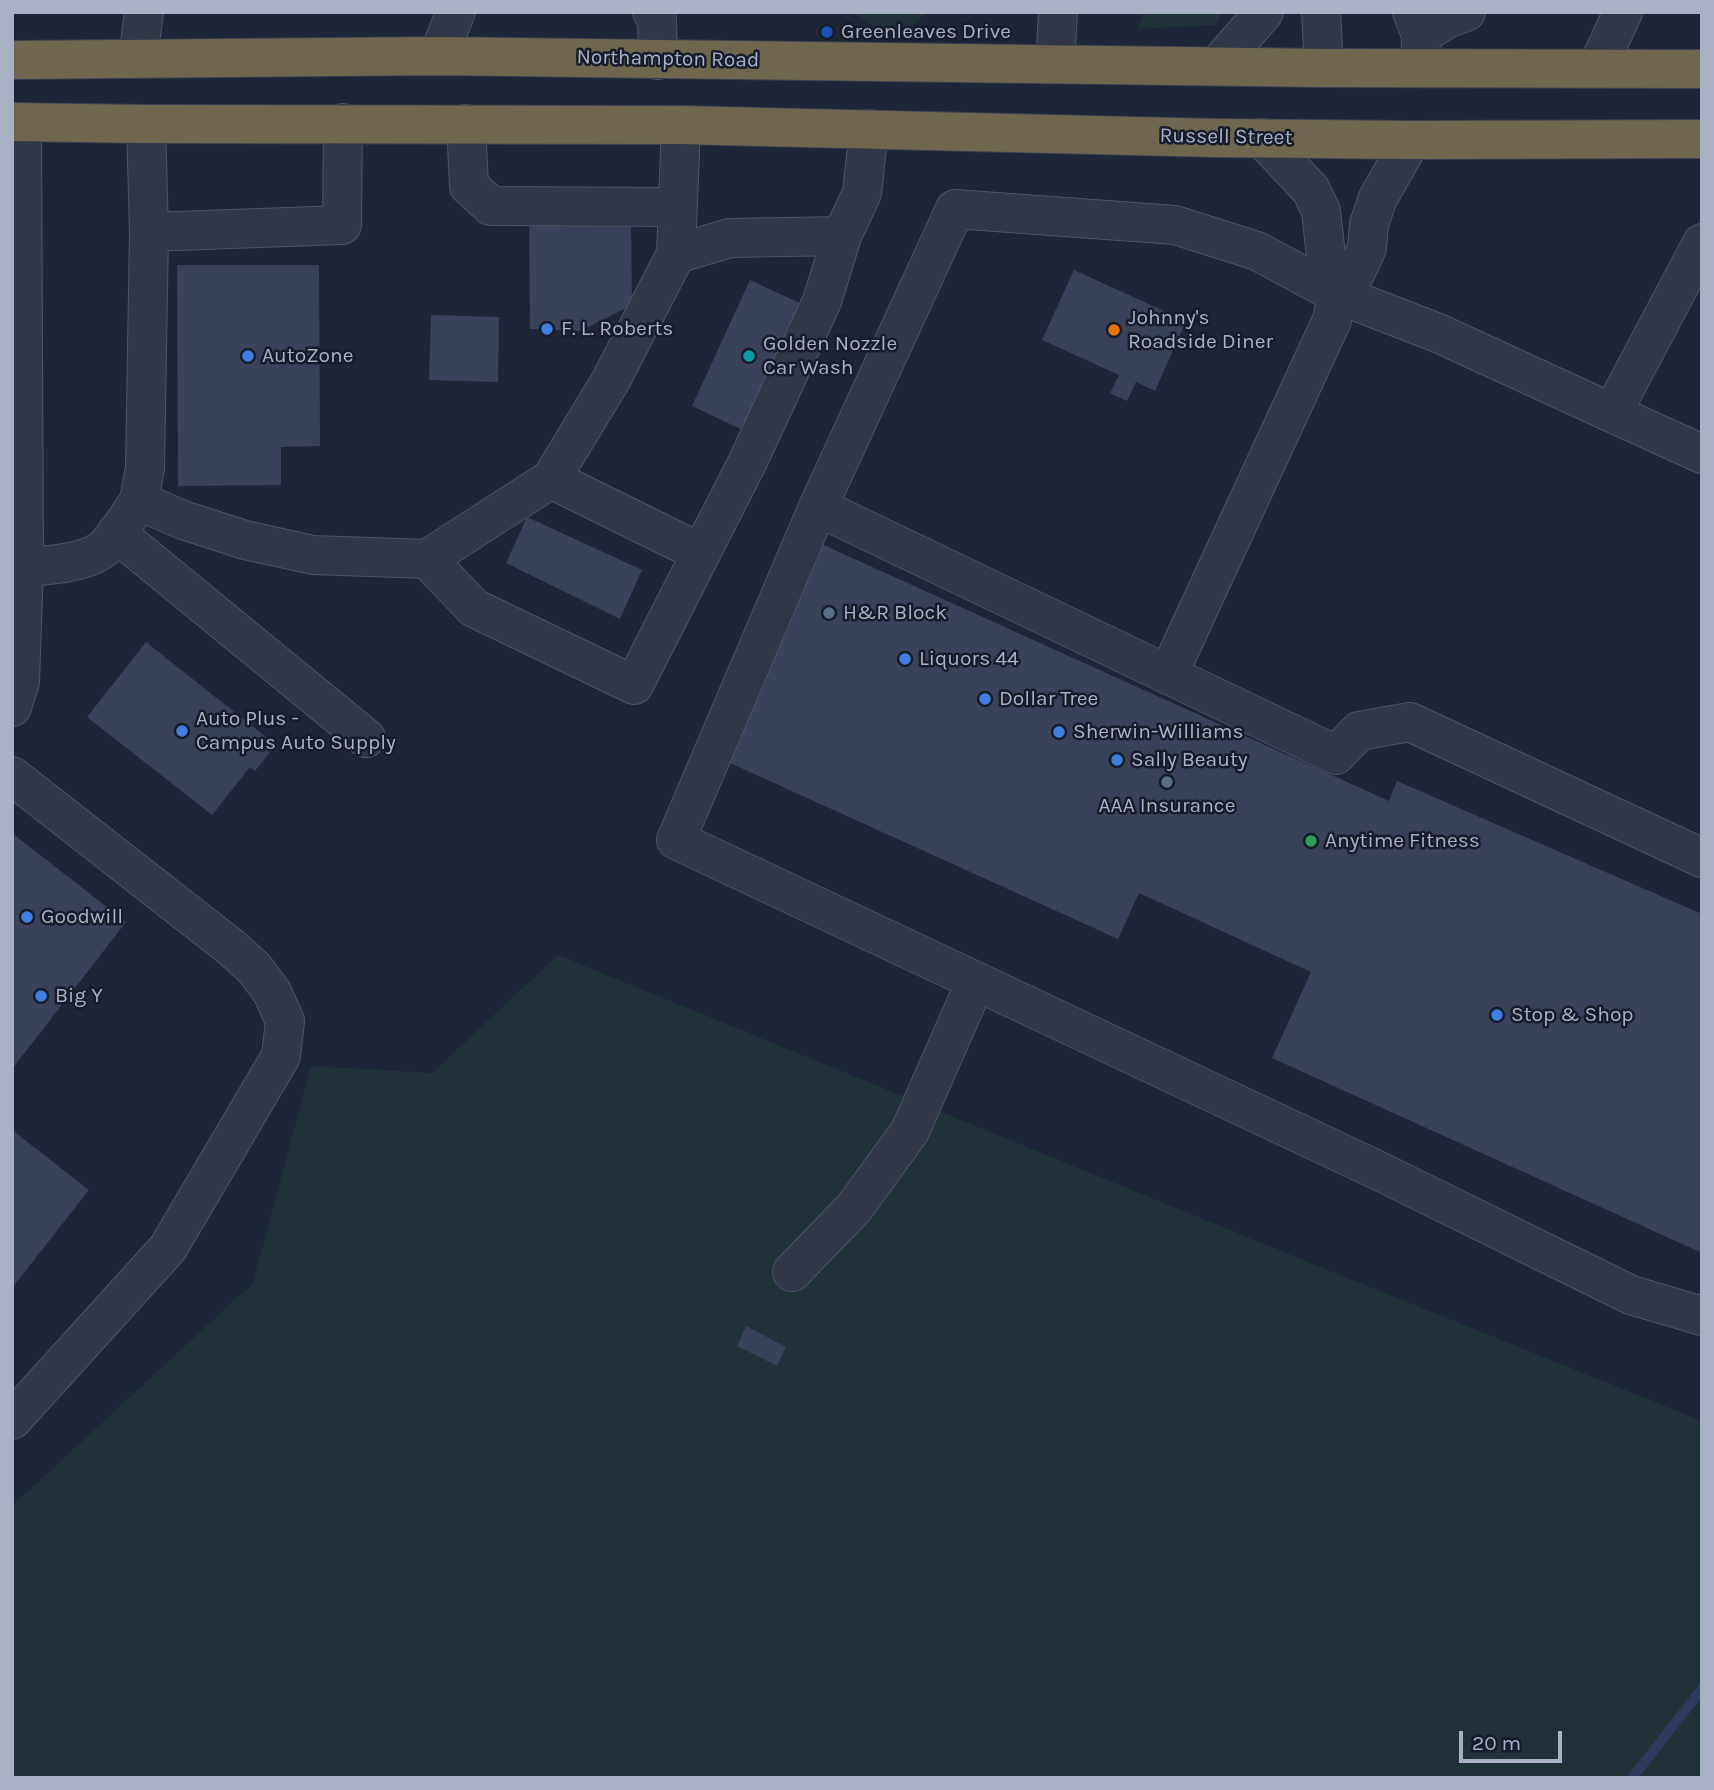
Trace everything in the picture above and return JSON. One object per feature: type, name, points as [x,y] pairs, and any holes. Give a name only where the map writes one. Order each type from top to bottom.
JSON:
[{"type":"highway","points":[[1324,68],[1418,38],[1597,68],[1702,69]]},
{"type":"highway","name":"Northampton Road","points":[[12,60],[438,56],[1324,68]]},
{"type":"highway","points":[[17,122],[681,125]]},
{"type":"highway","name":"Russell Street","points":[[681,125],[1262,138],[1702,139]]},
{"type":"street","points":[[138,58],[144,12]]},
{"type":"street","points":[[438,56],[456,12]]},
{"type":"street","points":[[652,12],[657,20],[658,60]]},
{"type":"street","points":[[1055,64],[1058,12]]},
{"type":"street","points":[[1217,66],[1264,12]]},
{"type":"street","points":[[1321,12],[1324,68]]},
{"type":"street","points":[[1418,38],[1449,18],[1466,12]]},
{"type":"street","points":[[1597,68],[1623,12]]},
{"type":"street","points":[[12,707],[20,682],[17,122]]},
{"type":"street","points":[[18,567],[79,560],[102,550],[139,501],[145,468],[149,232],[146,124]]},
{"type":"street","points":[[149,232],[342,225],[343,124]]},
{"type":"street","points":[[466,124],[469,186],[491,206],[678,207]]},
{"type":"street","points":[[139,501],[183,520],[245,540],[313,555],[428,559],[551,480],[611,380],[676,254],[681,125]]},
{"type":"street","points":[[428,559],[474,608],[634,685],[748,461],[822,301],[842,236],[862,193],[869,129]]},
{"type":"street","points":[[1168,675],[1332,320],[1337,294],[1327,265],[1321,211],[1311,190],[1262,138]]},
{"type":"street","points":[[1337,294],[1356,272],[1367,248],[1369,223],[1378,198],[1411,140]]},
{"type":"street","points":[[1702,454],[1438,333],[1337,294],[1257,251],[1175,225],[955,209],[818,507],[676,840],[1365,1165],[1631,1294],[1702,1316]]},
{"type":"street","points":[[676,254],[730,238],[842,236]]},
{"type":"street","points":[[1612,413],[1702,243]]},
{"type":"street","points":[[551,480],[701,553]]},
{"type":"street","points":[[818,507],[1336,755],[1359,731],[1410,722],[1702,858]]},
{"type":"street","points":[[116,533],[366,738]]},
{"type":"street","points":[[12,776],[232,948],[254,968],[272,992],[285,1021],[281,1056],[168,1248],[12,1420]]},
{"type":"street","points":[[792,1272],[854,1208],[910,1131],[976,981]]},
{"type":"shaded area","points":[[851,12],[928,12],[896,39]]},
{"type":"shaded area","points":[[1144,12],[1223,12],[1216,25],[1138,29]]},
{"type":"shaded area","points":[[558,955],[1702,1421],[1702,1778],[12,1778],[12,1506],[253,1283],[311,1066],[432,1073]]},
{"type":"building","points":[[529,217],[631,217],[632,305],[580,331],[530,329]]},
{"type":"building","name":"AutoZone","points":[[177,265],[319,265],[320,446],[281,447],[281,485],[178,486]]},
{"type":"building","name":"Johnny's Roadside Diner","points":[[1074,270],[1186,321],[1155,391],[1136,382],[1127,401],[1110,393],[1119,375],[1042,340]]},
{"type":"building","name":"Golden Nozzle Car Wash","points":[[750,280],[806,306],[747,432],[692,406]]},
{"type":"building","points":[[431,315],[499,317],[498,382],[429,380]]},
{"type":"building","points":[[527,517],[642,570],[620,619],[506,563]]},
{"type":"building","points":[[817,542],[1389,801],[1397,781],[1702,914],[1702,1253],[1272,1058],[1311,972],[1139,893],[1118,939],[719,758]]},
{"type":"building","name":"Auto Plus - Campus Auto Supply","points":[[146,642],[276,745],[255,771],[250,767],[212,815],[87,717]]},
{"type":"building","name":"Big Y","points":[[12,833],[126,922],[12,1069]]},
{"type":"building","points":[[12,1130],[89,1190],[12,1288]]},
{"type":"building","points":[[746,1326],[786,1347],[777,1366],[737,1346]]},
{"type":"waterway","points":[[1632,1778],[1702,1689]]},
{"type":"place","name":"Greenleaves Drive","points":[[827,32]]},
{"type":"place","name":"F. L. Roberts","points":[[547,329]]},
{"type":"place","name":"Johnny's Roadside Diner","points":[[1114,330]]},
{"type":"place","name":"AutoZone","points":[[248,356]]},
{"type":"place","name":"Golden Nozzle Car Wash","points":[[749,356]]},
{"type":"place","name":"H&R Block","points":[[829,613]]},
{"type":"place","name":"Liquors 44","points":[[905,659]]},
{"type":"place","name":"Dollar Tree","points":[[985,699]]},
{"type":"place","name":"Auto Plus - Campus Auto Supply","points":[[182,731]]},
{"type":"place","name":"Sherwin-Williams","points":[[1059,732]]},
{"type":"place","name":"Sally Beauty","points":[[1117,760]]},
{"type":"place","name":"AAA Insurance","points":[[1167,782]]},
{"type":"place","name":"Anytime Fitness","points":[[1311,841]]},
{"type":"place","name":"Goodwill","points":[[27,917]]},
{"type":"place","name":"Big Y","points":[[41,996]]},
{"type":"place","name":"Stop & Shop","points":[[1497,1015]]}]
